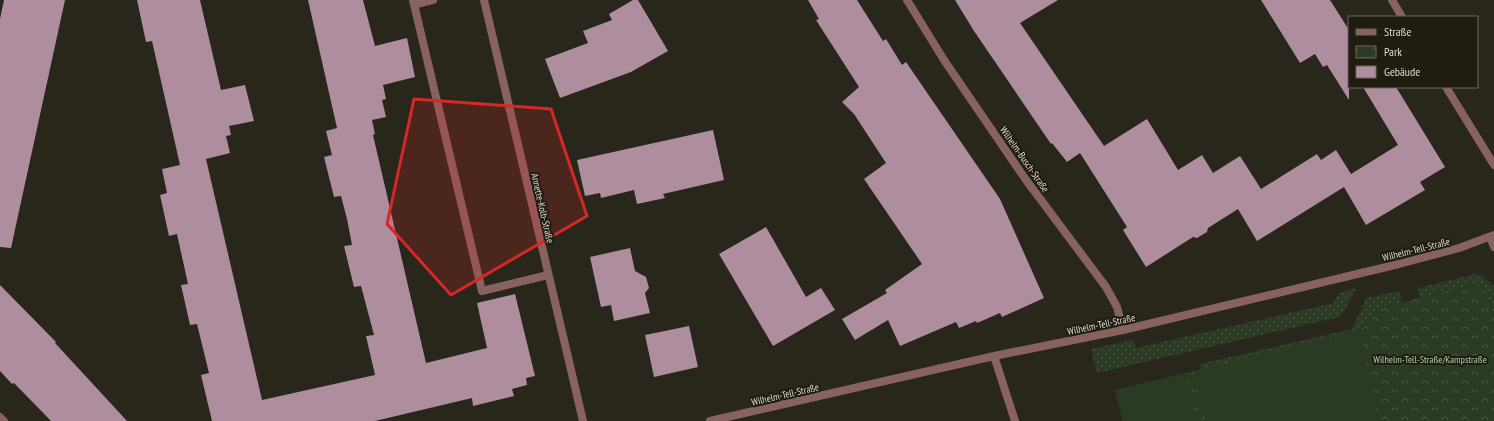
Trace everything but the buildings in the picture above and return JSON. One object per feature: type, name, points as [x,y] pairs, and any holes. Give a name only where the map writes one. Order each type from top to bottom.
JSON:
[{"type":"street","points":[[433,0],[413,2],[482,291],[548,275]]},
{"type":"street","name":"Annette-Kolb-Straße","points":[[484,0],[583,421]]},
{"type":"street","name":"Wilhelm-Busch-Straße","points":[[906,0],[944,60],[1026,180],[1106,287],[1117,307],[1122,330]]},
{"type":"street","points":[[1392,0],[1401,16]]},
{"type":"street","points":[[1447,88],[1494,164]]},
{"type":"street","points":[[1492,236],[1494,247]]},
{"type":"street","name":"Wilhelm-Tell-Straße","points":[[710,421],[994,356],[1122,330],[1406,262],[1459,248],[1492,236]]},
{"type":"street","points":[[994,356],[1015,421]]},
{"type":"street","points":[[0,417],[4,421]]},
{"type":"highlighted area","points":[[414,99],[551,109],[587,216],[451,295],[387,224]]},
{"type":"green space","points":[[1475,274],[1481,275],[1494,286],[1494,313],[1481,283],[1419,298],[1418,288]]},
{"type":"green space","name":"Wilhelm-Tell-Straße/Kampstraße","points":[[1481,283],[1494,313],[1494,421],[1123,421],[1115,390],[1360,331],[1386,306]]},
{"type":"green space","points":[[1356,288],[1346,308],[1339,317],[1097,373],[1091,349],[1133,340],[1136,348],[1333,303],[1341,292]]},
{"type":"green space","points":[[1400,291],[1402,302],[1386,306],[1360,331],[1201,370],[1200,364],[1352,329],[1366,298]]},
{"type":"green space","points":[[1360,331],[1379,421],[1206,421],[1194,372]]},
{"type":"green space","points":[[1185,373],[1196,421],[1123,421],[1115,390]]}]
